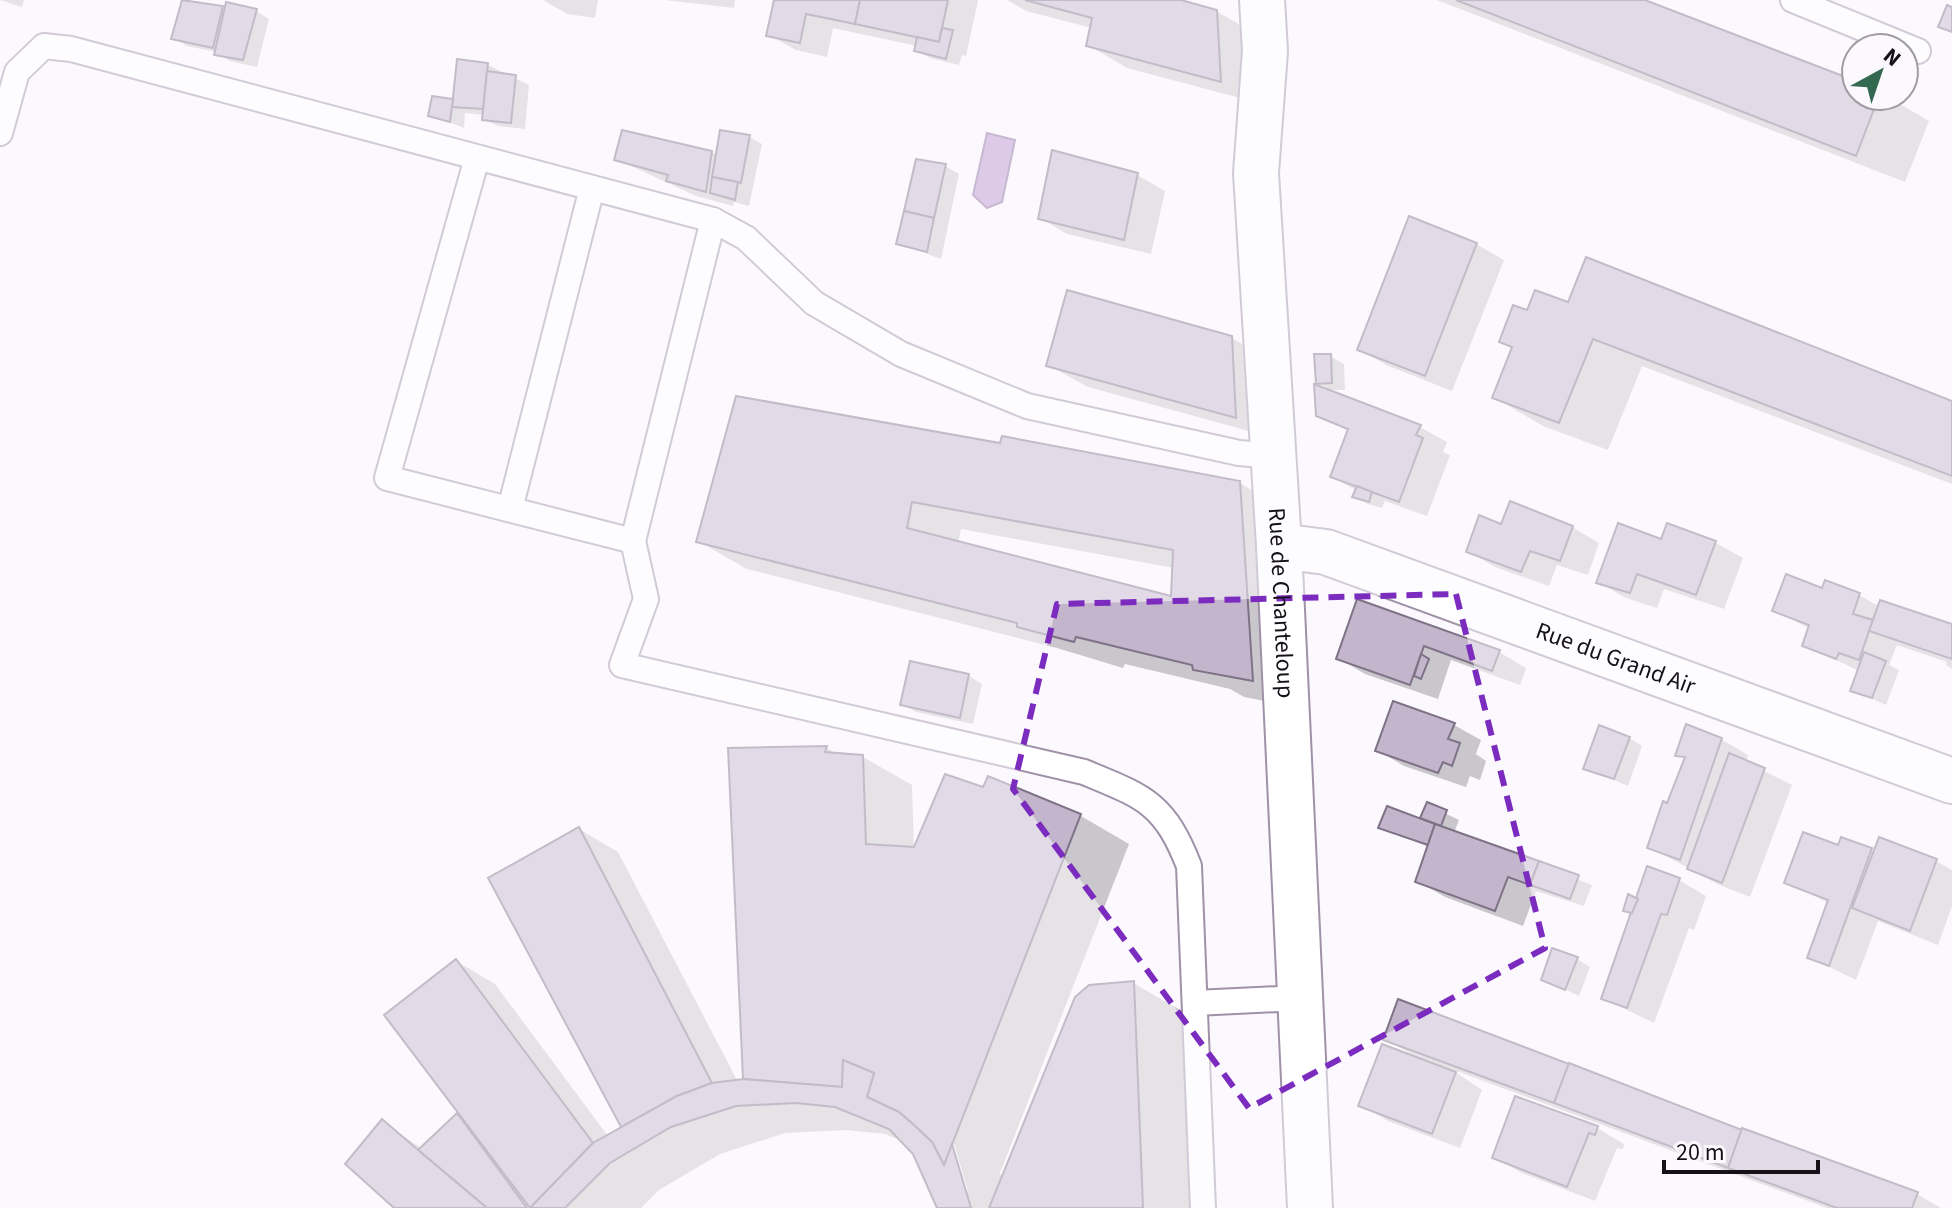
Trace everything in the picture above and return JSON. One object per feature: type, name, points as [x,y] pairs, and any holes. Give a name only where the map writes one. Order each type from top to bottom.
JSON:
[{"type":"street","name":"Rue de Chanteloup","points":[[1262,0],[1265,51],[1256,173],[1279,546],[1310,1208]]},
{"type":"street","name":"Rue du Grand Air","points":[[1279,546],[1326,552],[1952,781]]},
{"type":"lane","points":[[1793,0],[1871,32]]},
{"type":"lane","points":[[0,133],[17,72],[44,46],[71,49],[713,220],[746,238],[814,303],[901,354],[1027,406],[1239,453],[1273,456]]},
{"type":"lane","points":[[477,158],[387,478],[633,541]]},
{"type":"lane","points":[[510,509],[592,188]]},
{"type":"lane","points":[[713,220],[633,541],[646,599],[622,665],[1084,772],[1147,799],[1176,833],[1189,866],[1203,1208]]},
{"type":"lane","points":[[1195,1003],[1299,998]]},
{"type":"highlighted area","points":[[1456,594],[1545,948],[1249,1108],[1013,789],[1057,604]]},
{"type":"shaded area","points":[[987,133],[1015,140],[1002,202],[987,208],[973,195]]},
{"type":"building","points":[[182,0],[223,6],[213,48],[171,39]]},
{"type":"building","points":[[774,0],[860,0],[855,24],[806,14],[800,43],[766,36]]},
{"type":"building","points":[[860,0],[948,0],[939,42],[855,24]]},
{"type":"building","points":[[1025,0],[1181,0],[1217,10],[1221,82],[1086,46],[1092,18]]},
{"type":"building","points":[[1456,0],[1645,0],[1840,75],[1840,112],[1873,112],[1856,156]]},
{"type":"building","points":[[226,2],[257,9],[243,60],[214,55]]},
{"type":"building","points":[[1947,5],[1952,7],[1952,32],[1938,27]]},
{"type":"building","points":[[942,28],[953,30],[946,59],[914,51],[917,37],[939,42]]},
{"type":"building","points":[[457,59],[488,63],[483,109],[452,107]]},
{"type":"building","points":[[487,71],[516,75],[511,123],[482,120]]},
{"type":"building","points":[[432,96],[453,99],[450,122],[428,116]]},
{"type":"building","points":[[622,130],[712,151],[706,192],[666,181],[668,175],[614,160]]},
{"type":"building","points":[[720,130],[750,135],[741,183],[712,177]]},
{"type":"building","points":[[1052,150],[1138,173],[1124,240],[1038,219]]},
{"type":"building","points":[[916,159],[946,164],[934,218],[904,211]]},
{"type":"building","points":[[712,177],[738,182],[735,200],[710,193]]},
{"type":"building","points":[[904,211],[934,218],[927,252],[896,244]]},
{"type":"building","points":[[1409,216],[1477,243],[1425,376],[1357,350]]},
{"type":"building","points":[[1586,257],[1952,401],[1952,476],[1593,339],[1559,423],[1492,398],[1512,347],[1499,342],[1513,305],[1527,310],[1535,290],[1568,302]]},
{"type":"building","points":[[1067,290],[1232,336],[1236,418],[1046,366]]},
{"type":"building","points":[[1314,354],[1331,354],[1332,383],[1316,384]]},
{"type":"building","points":[[1314,384],[1421,425],[1416,435],[1423,438],[1399,502],[1330,477],[1348,429],[1316,416]]},
{"type":"building","points":[[736,396],[1000,443],[1002,436],[1240,481],[1253,681],[1193,670],[1192,665],[1076,637],[1074,642],[1017,627],[1017,623],[696,542]],"holes":[[[912,502],[1173,550],[1171,596],[907,528]]]},
{"type":"building","points":[[1357,486],[1372,492],[1369,502],[1352,497]]},
{"type":"building","points":[[1510,501],[1573,526],[1560,561],[1530,551],[1521,572],[1466,552],[1479,515],[1501,524]]},
{"type":"building","points":[[1618,523],[1661,539],[1667,523],[1716,541],[1696,595],[1637,574],[1630,593],[1596,583]]},
{"type":"building","points":[[1786,574],[1822,588],[1825,580],[1860,593],[1853,614],[1873,620],[1859,660],[1839,653],[1836,659],[1802,646],[1809,625],[1772,611]]},
{"type":"building","points":[[1357,599],[1500,650],[1492,671],[1424,646],[1410,685],[1336,659]]},
{"type":"building","points":[[1880,600],[1952,624],[1952,659],[1869,631]]},
{"type":"building","points":[[1864,652],[1886,661],[1872,698],[1850,691]]},
{"type":"building","points":[[1421,654],[1429,659],[1421,679],[1414,676]]},
{"type":"building","points":[[910,661],[969,674],[960,718],[900,705]]},
{"type":"building","points":[[1393,701],[1455,723],[1448,739],[1460,743],[1452,766],[1443,762],[1438,773],[1375,751]]},
{"type":"building","points":[[1686,724],[1722,738],[1680,860],[1647,848],[1663,801],[1667,803],[1685,757],[1675,756]]},
{"type":"building","points":[[1599,725],[1630,737],[1614,779],[1583,769]]},
{"type":"building","points":[[827,746],[825,752],[863,755],[866,844],[914,847],[945,774],[983,787],[988,776],[1081,814],[944,1165],[932,1142],[914,1125],[899,1112],[867,1097],[874,1073],[843,1060],[842,1087],[743,1079],[728,748]]},
{"type":"building","points":[[1729,753],[1765,768],[1722,883],[1687,869]]},
{"type":"building","points":[[1427,802],[1447,810],[1441,826],[1420,818]]},
{"type":"building","points":[[1387,806],[1435,824],[1428,845],[1378,828]]},
{"type":"building","points":[[1435,824],[1539,861],[1530,885],[1508,877],[1495,911],[1415,882]]},
{"type":"building","points":[[579,827],[712,1083],[677,1096],[621,1127],[488,878]]},
{"type":"building","points":[[1803,832],[1838,845],[1841,837],[1872,848],[1829,966],[1807,958],[1828,900],[1784,883]]},
{"type":"building","points":[[1879,837],[1937,859],[1910,931],[1852,908]]},
{"type":"building","points":[[1539,861],[1579,875],[1570,899],[1530,885]]},
{"type":"building","points":[[1647,866],[1680,878],[1667,915],[1661,914],[1627,1008],[1601,999]]},
{"type":"building","points":[[1628,894],[1638,899],[1632,913],[1623,911]]},
{"type":"building","points":[[1552,948],[1578,957],[1565,990],[1541,980]]},
{"type":"building","points":[[456,959],[593,1143],[530,1208],[384,1015]]},
{"type":"building","points":[[1134,981],[1143,1208],[989,1208],[1075,997],[1089,985]]},
{"type":"building","points":[[1398,999],[1569,1064],[1554,1103],[1383,1040]]},
{"type":"building","points":[[1382,1044],[1456,1072],[1432,1134],[1358,1106]]},
{"type":"building","points":[[843,1060],[874,1073],[867,1097],[899,1112],[914,1125],[932,1142],[944,1165],[952,1144],[971,1208],[937,1208],[913,1154],[889,1129],[835,1107],[796,1103],[736,1106],[671,1127],[610,1163],[565,1208],[530,1208],[593,1143],[677,1096],[712,1083],[743,1079],[842,1087]]},
{"type":"building","points":[[1569,1063],[1742,1130],[1728,1168],[1554,1103]]},
{"type":"building","points":[[1515,1096],[1598,1126],[1595,1135],[1589,1133],[1567,1187],[1492,1158]]},
{"type":"building","points":[[457,1113],[527,1208],[487,1208],[418,1150]]},
{"type":"building","points":[[382,1119],[487,1208],[394,1208],[345,1164]]},
{"type":"building","points":[[1742,1128],[1918,1192],[1912,1208],[1837,1208],[1728,1168]]}]
